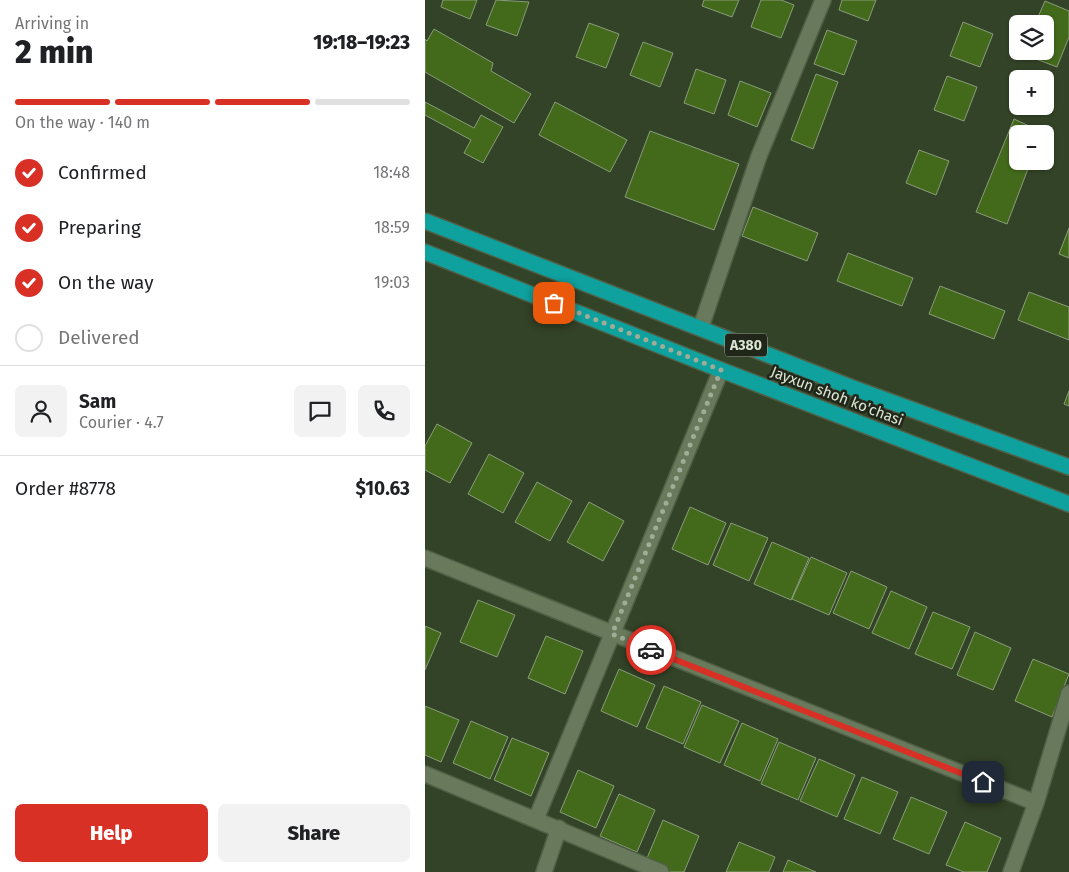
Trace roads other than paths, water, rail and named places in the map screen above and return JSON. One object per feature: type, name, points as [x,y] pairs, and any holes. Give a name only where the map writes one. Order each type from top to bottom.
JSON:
[{"type":"highway","name":"Jayxun shoh ko'chasi","points":[[425,221],[701,327],[853,388],[1069,467]]},
{"type":"highway","name":"Jayxun shoh ko'chasi","points":[[425,252],[721,370],[1069,504]]},
{"type":"street","points":[[701,327],[759,156],[823,0]]},
{"type":"street","points":[[536,819],[721,370]]},
{"type":"street","points":[[425,558],[1036,803]]},
{"type":"street","points":[[1011,872],[1036,803],[1069,693]]},
{"type":"street","points":[[425,774],[559,828],[661,872]]},
{"type":"street","points":[[544,872],[559,828]]}]
